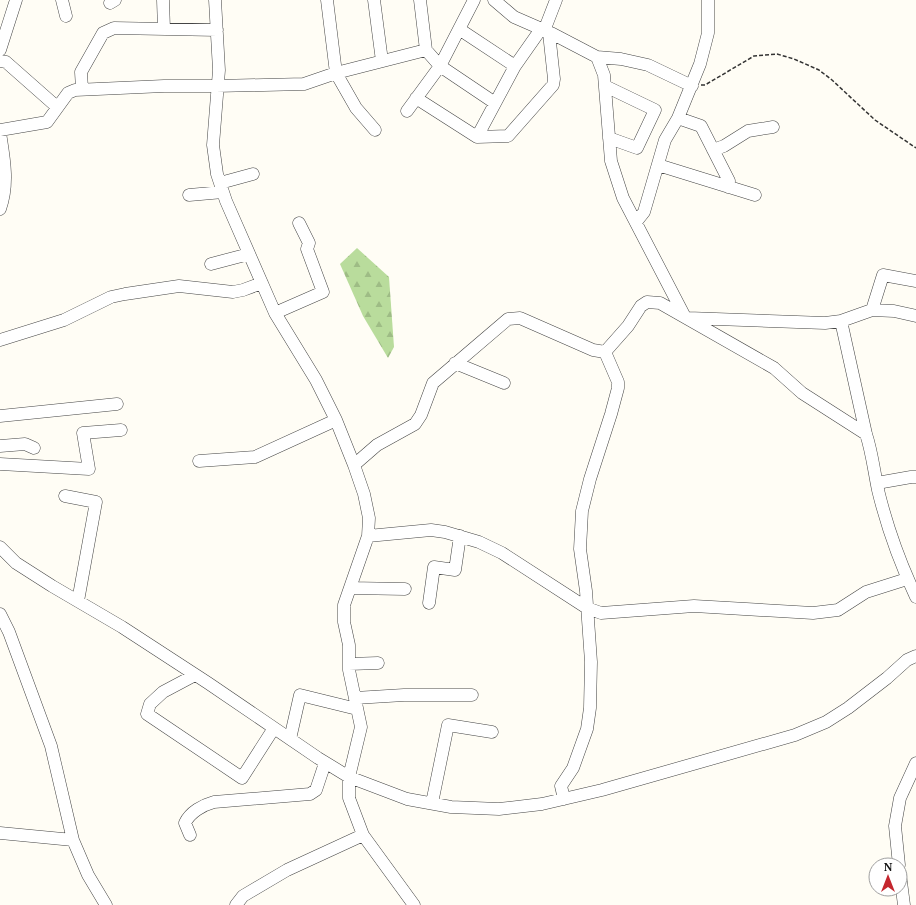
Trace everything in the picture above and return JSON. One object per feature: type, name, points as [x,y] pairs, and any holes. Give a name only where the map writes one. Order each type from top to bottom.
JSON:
[{"type":"street","points":[[0,50],[4,20],[16,0]]},
{"type":"street","points":[[62,0],[66,16]]},
{"type":"street","points":[[163,0],[164,29]]},
{"type":"street","points":[[215,0],[218,70],[212,145],[221,188],[275,313],[316,380],[336,420],[354,465],[370,518],[368,536],[344,605],[344,622],[349,645],[349,664],[361,727],[349,777],[349,798],[363,835],[414,905]]},
{"type":"street","points":[[327,0],[336,73],[356,108],[375,130]]},
{"type":"street","points":[[374,0],[382,61]]},
{"type":"street","points":[[420,0],[426,50],[440,66],[495,103]]},
{"type":"street","points":[[407,111],[440,66],[474,0]]},
{"type":"street","points":[[494,0],[514,17],[597,57],[621,59],[648,65],[692,86]]},
{"type":"street","points":[[477,138],[515,66],[545,31],[556,0]]},
{"type":"street","points":[[636,222],[644,212],[665,140],[678,118],[700,64],[708,33],[708,0]]},
{"type":"street","points":[[82,89],[81,72],[103,33],[114,28],[217,30]]},
{"type":"street","points":[[459,29],[515,66]]},
{"type":"street","points":[[416,98],[477,138],[508,136],[553,85],[554,79],[545,31]]},
{"type":"street","points":[[0,209],[5,182],[0,132],[47,122],[68,93],[75,90],[164,86],[304,84],[336,73],[426,50]]},
{"type":"street","points":[[597,57],[604,75],[611,161],[623,198],[685,318]]},
{"type":"street","points":[[0,61],[6,62],[57,107]]},
{"type":"street","points":[[605,86],[655,110],[637,148],[609,138]]},
{"type":"street","points":[[678,118],[701,126],[729,181],[728,187]]},
{"type":"street","points":[[713,150],[724,146],[748,131],[773,127]]},
{"type":"street","points":[[658,165],[755,195]]},
{"type":"street","points":[[189,195],[221,188],[253,174]]},
{"type":"street","points":[[275,313],[323,292],[307,249],[309,243],[299,223]]},
{"type":"street","points":[[211,264],[249,254]]},
{"type":"street","points":[[872,310],[883,275],[916,281]]},
{"type":"street","points":[[0,340],[64,320],[111,297],[179,286],[234,292],[262,283]]},
{"type":"street","points":[[605,352],[628,326],[641,306],[648,302],[660,303],[774,368],[802,393],[866,434]]},
{"type":"street","points":[[685,318],[825,323],[841,321],[872,310],[894,311],[916,316]]},
{"type":"street","points":[[354,465],[378,445],[415,424],[421,415],[433,383],[508,319],[520,318],[593,350],[605,352]]},
{"type":"street","points":[[841,321],[877,483],[891,533],[916,597]]},
{"type":"street","points":[[564,799],[561,786],[573,768],[587,729],[590,708],[592,662],[580,549],[582,511],[590,479],[612,414],[618,388],[618,382],[605,352]]},
{"type":"street","points":[[455,363],[504,383]]},
{"type":"street","points":[[0,416],[117,404]]},
{"type":"street","points":[[199,461],[255,457],[336,420]]},
{"type":"street","points":[[0,464],[89,469],[83,433],[121,430]]},
{"type":"street","points":[[0,446],[26,444],[34,448]]},
{"type":"street","points":[[877,483],[916,477]]},
{"type":"street","points":[[65,496],[96,502],[78,601]]},
{"type":"street","points":[[368,536],[432,530],[479,542],[502,553],[587,608],[601,613],[694,606],[813,613],[838,610],[866,592],[908,579]]},
{"type":"street","points":[[429,603],[434,567],[454,570],[460,536]]},
{"type":"street","points":[[0,547],[16,563],[122,627],[325,763],[349,777],[407,799],[451,807],[499,809],[542,804],[602,790],[794,735],[826,722],[848,708],[907,660],[916,656]]},
{"type":"street","points":[[350,588],[405,589]]},
{"type":"street","points":[[0,614],[9,632],[50,746],[73,840],[88,875],[106,905]]},
{"type":"street","points":[[349,664],[378,662]]},
{"type":"street","points":[[195,675],[163,692],[150,704],[147,714],[242,778],[274,728]]},
{"type":"street","points":[[290,739],[300,695],[356,703],[404,695],[472,695]]},
{"type":"street","points":[[432,803],[448,725],[492,732]]},
{"type":"street","points":[[190,835],[185,823],[187,819],[203,805],[214,802],[310,794],[316,790],[325,763]]},
{"type":"street","points":[[898,857],[895,826],[900,798],[916,763]]},
{"type":"street","points":[[0,833],[73,840]]},
{"type":"street","points":[[236,905],[243,896],[287,870],[363,835]]},
{"type":"path","points":[[692,86],[705,85],[754,56],[777,54],[794,59],[819,70],[875,120],[916,148]]},
{"type":"green space","points":[[357,248],[389,277],[394,347],[388,358],[363,316],[340,264]]}]
